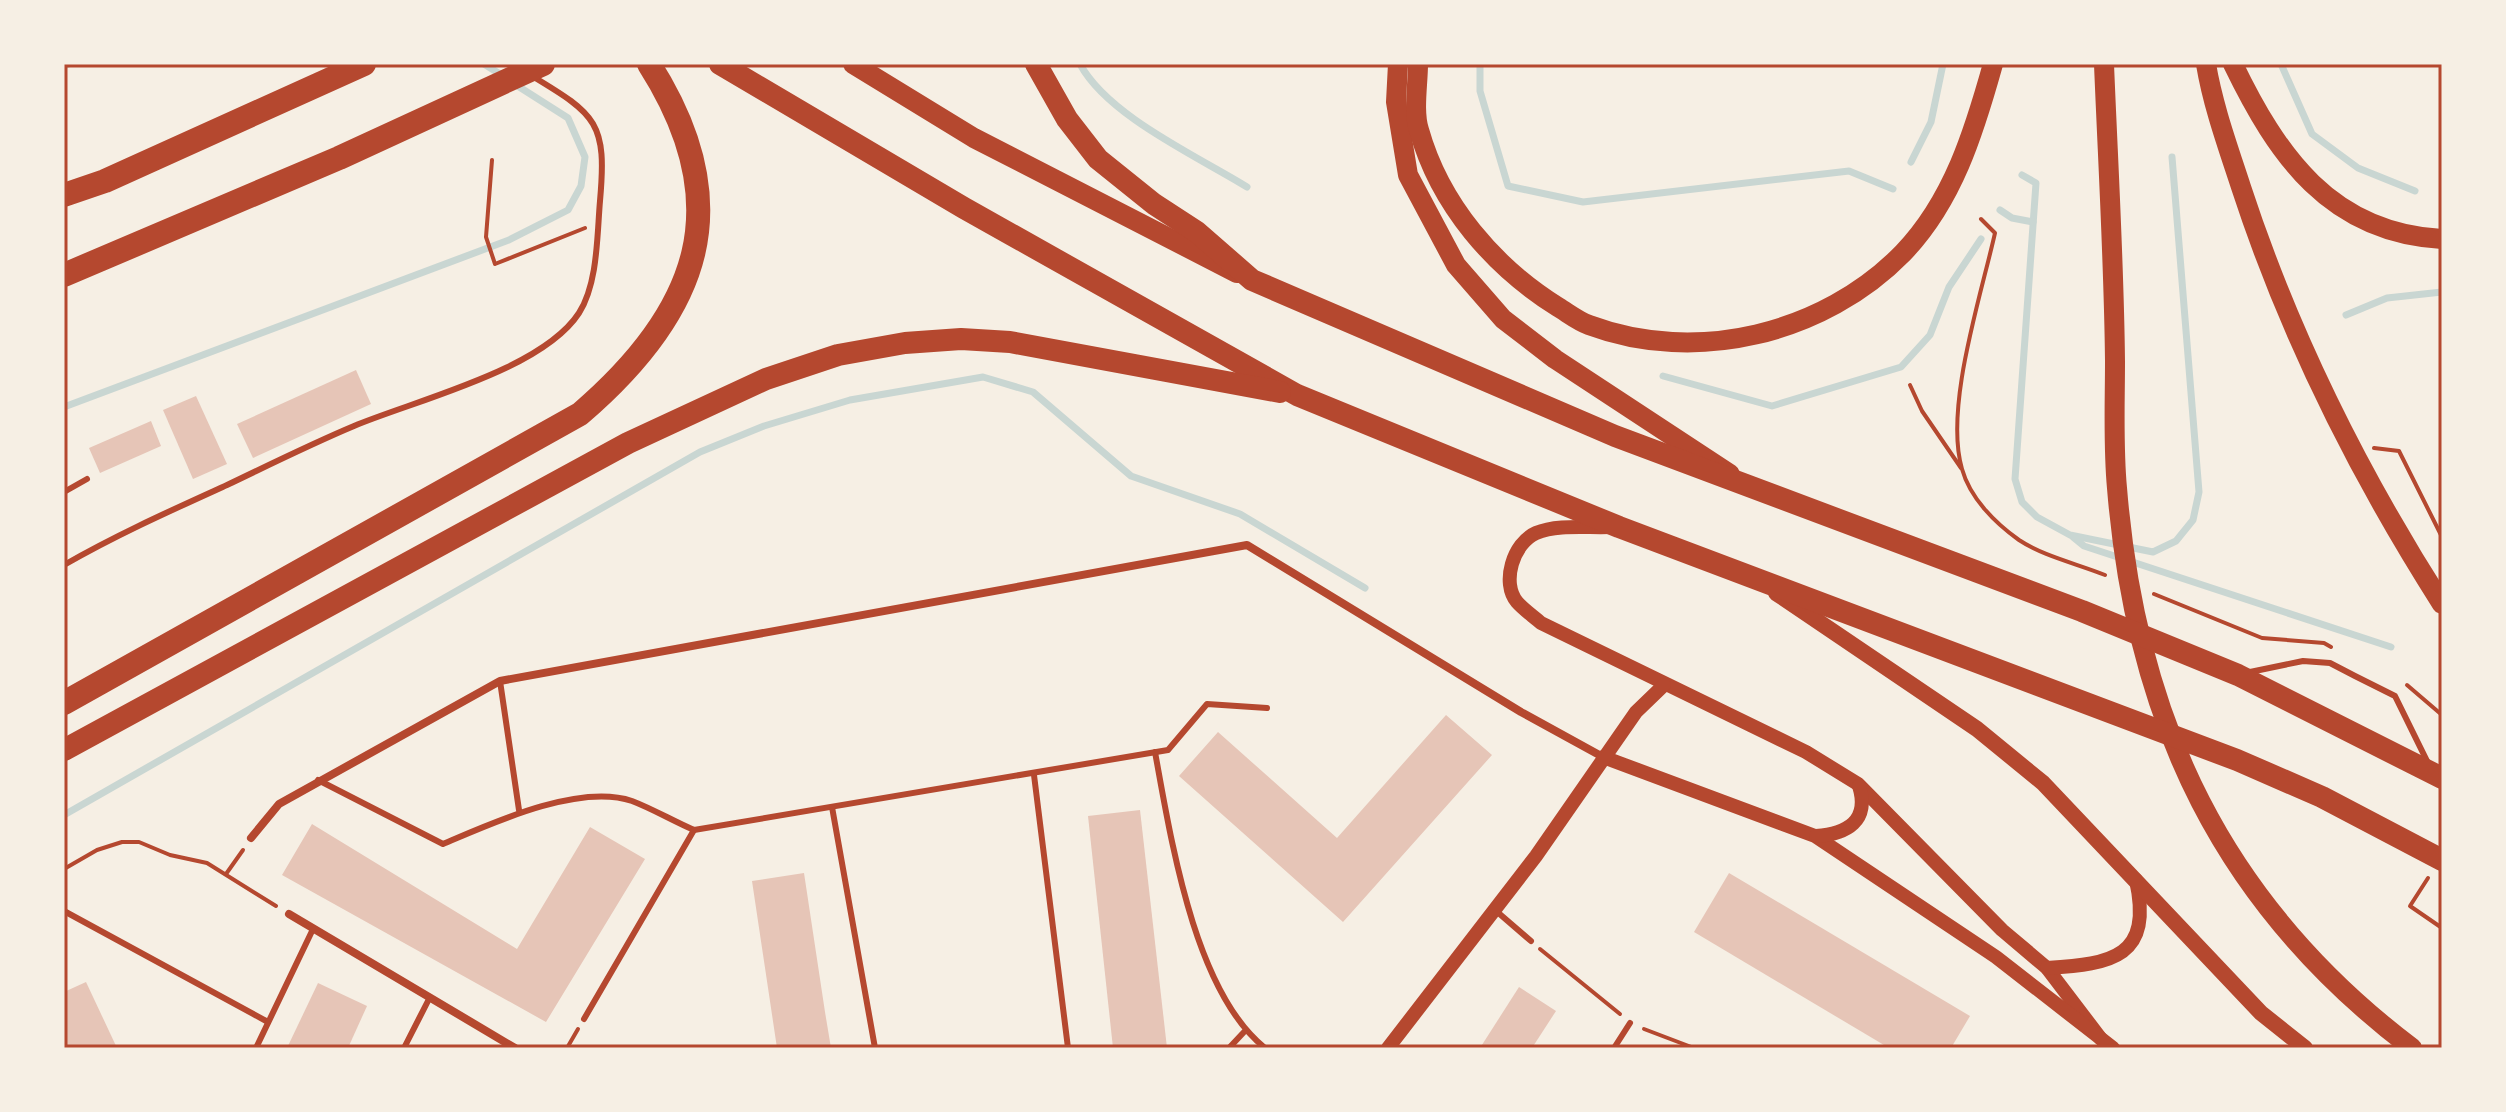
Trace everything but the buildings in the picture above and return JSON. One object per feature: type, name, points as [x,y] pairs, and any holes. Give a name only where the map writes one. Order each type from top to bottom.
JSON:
[{"type":"highway","points":[[64,195],[105,181],[363,64]]},
{"type":"highway","points":[[64,275],[339,158],[543,64]]},
{"type":"highway","points":[[64,703],[580,414],[622,378],[650,343],[691,272],[700,216],[694,170],[678,110],[649,64]]},
{"type":"highway","points":[[720,64],[964,208],[1297,395],[1619,527],[2237,760],[2335,804],[2438,864]]},
{"type":"highway","points":[[1036,64],[1067,119],[1098,159],[1154,204],[1197,232],[1252,280],[1491,384],[1757,492],[2082,611],[2238,675],[2438,776]]},
{"type":"highway","points":[[64,185],[105,181]]},
{"type":"highway","points":[[64,750],[628,443],[766,379],[838,355],[905,343],[961,339],[1010,342],[1078,352],[1163,373],[1297,395]]},
{"type":"main road","points":[[853,64],[974,138],[1252,280]]},
{"type":"main road","points":[[1398,64],[1396,102],[1408,175],[1456,265],[1503,319],[1555,359],[1757,492]]},
{"type":"main road","points":[[1418,64],[1417,127],[1447,195],[1482,245],[1530,289],[1587,325],[1665,341],[1713,342],[1780,328],[1825,310],[1854,293],[1902,254],[1945,195],[1974,133],[1993,64]]},
{"type":"main road","points":[[2104,64],[2116,486],[2140,644],[2170,741],[2234,859],[2266,907],[2295,941],[2379,1023],[2412,1048]]},
{"type":"main road","points":[[2206,64],[2221,124],[2261,248],[2315,377],[2406,548],[2442,604]]},
{"type":"main road","points":[[2233,64],[2266,128],[2292,165],[2315,188],[2365,219],[2396,231],[2442,239]]},
{"type":"main road","points":[[1754,578],[1977,729],[2043,783],[2261,1013],[2305,1048]]},
{"type":"street","points":[[1619,527],[1536,533],[1522,543],[1513,558],[1509,581],[1515,600],[1541,623],[1806,752],[1858,784],[2002,930],[2047,968],[2101,1039]]},
{"type":"street","points":[[251,838],[279,804],[500,681],[1247,545],[1521,712],[1603,757],[1815,836],[1996,957],[2113,1048]]},
{"type":"street","points":[[1388,1048],[1495,910],[1636,712],[1664,685]]},
{"type":"street","points":[[1815,836],[1841,833],[1858,820],[1863,798],[1858,784]]},
{"type":"street","points":[[2047,968],[2108,962],[2125,951],[2141,923],[2136,880]]},
{"type":"street","points":[[289,914],[515,1048]]},
{"type":"lane","points":[[64,565],[162,515],[355,426],[460,388],[550,344],[580,312],[594,268],[604,155],[596,127],[581,105],[512,64]]},
{"type":"lane","points":[[64,492],[87,479]]},
{"type":"lane","points":[[2238,675],[2303,661],[2330,663],[2395,696],[2438,776]]},
{"type":"lane","points":[[500,681],[519,810]]},
{"type":"lane","points":[[318,780],[443,844],[519,810],[603,797],[630,800],[694,830],[1168,750],[1207,704],[1267,708]]},
{"type":"lane","points":[[1155,752],[1183,895],[1213,971],[1244,1032],[1265,1048]]},
{"type":"lane","points":[[1034,775],[1068,1048]]},
{"type":"lane","points":[[832,807],[875,1048]]},
{"type":"lane","points":[[584,1019],[694,830]]},
{"type":"lane","points":[[1495,910],[1531,941]]},
{"type":"lane","points":[[64,911],[268,1022]]},
{"type":"lane","points":[[256,1048],[313,929]]},
{"type":"lane","points":[[404,1048],[430,997]]},
{"type":"lane","points":[[1614,1048],[1630,1023]]},
{"type":"lane","points":[[1229,1048],[1244,1032]]},
{"type":"path","points":[[492,160],[486,237],[495,264],[598,223]]},
{"type":"path","points":[[1962,470],[1958,432],[1962,379],[1995,233],[1981,219]]},
{"type":"path","points":[[1910,385],[1922,411],[1962,470],[1982,507],[2021,541],[2106,575]]},
{"type":"path","points":[[2399,451],[2442,537]]},
{"type":"path","points":[[2148,592],[2262,638],[2324,643],[2338,650]]},
{"type":"path","points":[[2393,678],[2407,685],[2441,714]]},
{"type":"path","points":[[226,874],[251,838]]},
{"type":"path","points":[[64,869],[97,850],[122,842],[139,842],[170,855],[207,863],[289,914]]},
{"type":"path","points":[[2438,864],[2410,906],[2442,928]]},
{"type":"path","points":[[1531,941],[1630,1023],[1694,1048]]},
{"type":"path","points":[[567,1048],[584,1019]]},
{"type":"waterway","points":[[64,66],[68,64]]},
{"type":"waterway","points":[[484,64],[503,76]]},
{"type":"waterway","points":[[1080,64],[1093,83],[1132,118],[1247,187]]},
{"type":"waterway","points":[[1480,64],[1480,91],[1508,186],[1583,202],[1849,171],[1893,189]]},
{"type":"waterway","points":[[1911,162],[1931,122],[1943,64]]},
{"type":"waterway","points":[[2281,64],[2312,134],[2358,168],[2415,191]]},
{"type":"waterway","points":[[64,407],[509,240],[568,210],[581,186],[585,157],[568,118],[513,83]]},
{"type":"waterway","points":[[2022,175],[2036,183],[2015,479],[2022,502],[2037,517],[2070,535],[2153,552],[2176,541],[2193,520],[2199,492],[2172,157]]},
{"type":"waterway","points":[[2000,210],[2012,218],[2033,222]]},
{"type":"waterway","points":[[1663,376],[1772,406],[1901,367],[1930,335],[1949,287],[1981,239]]},
{"type":"waterway","points":[[2346,315],[2387,298],[2442,292]]},
{"type":"waterway","points":[[64,815],[700,452],[764,426],[850,400],[983,377],[1033,392],[1131,476],[1240,514],[1365,588]]},
{"type":"waterway","points":[[2073,537],[2084,546],[2391,647]]}]
